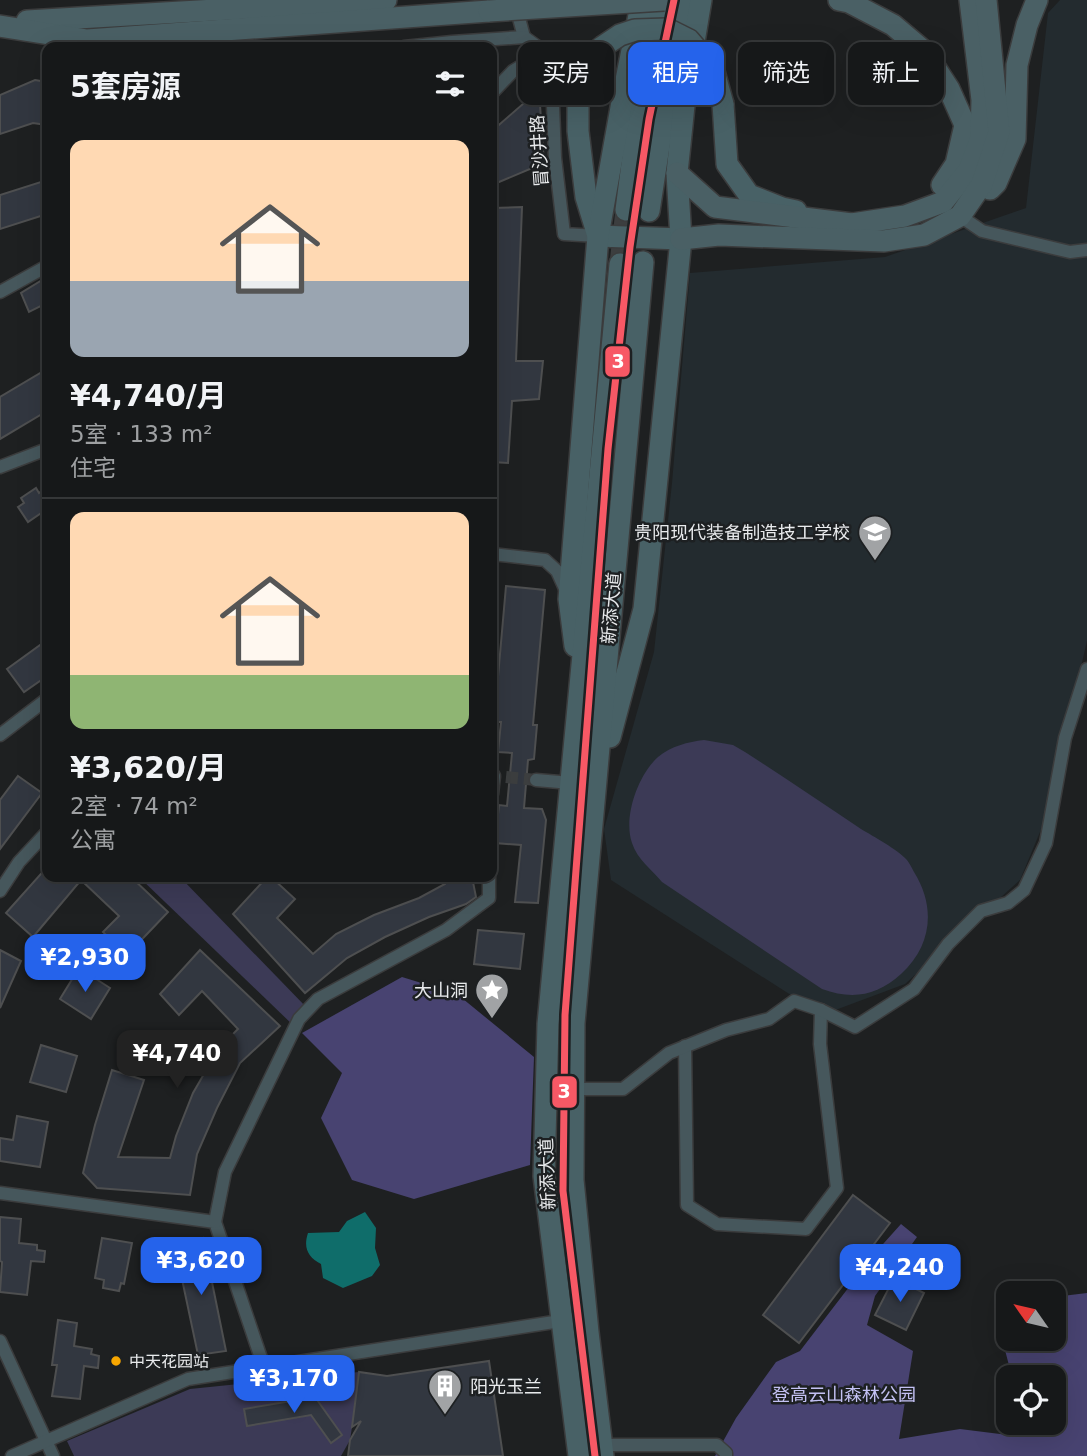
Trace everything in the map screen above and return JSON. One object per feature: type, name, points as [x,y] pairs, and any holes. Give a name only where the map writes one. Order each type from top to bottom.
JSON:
[{"type":"highway","points":[[0,24],[386,0]]},
{"type":"highway","points":[[0,24],[87,40],[662,0]]},
{"type":"highway","points":[[839,0],[849,2],[892,24],[925,52],[949,89],[965,125],[956,164],[927,208]]},
{"type":"highway","points":[[677,173],[715,207],[852,224],[905,216],[943,202],[969,170],[981,138],[982,100],[970,0]]},
{"type":"highway","points":[[960,216],[982,184],[999,132],[986,0]]},
{"type":"highway","points":[[681,239],[719,235],[884,241],[924,235],[960,216],[996,183],[1015,139],[1017,65],[1027,25],[1037,0]]},
{"type":"main road","points":[[580,689],[569,599],[598,236],[625,85],[644,0]]},
{"type":"main road","points":[[626,210],[645,64],[662,0]]},
{"type":"main road","points":[[649,211],[671,69],[687,0]]},
{"type":"main road","points":[[594,797],[644,609],[681,239],[677,173],[685,96],[702,0]]},
{"type":"main road","points":[[598,236],[586,197],[578,131],[578,84],[587,59],[620,35],[635,30],[667,29],[690,40],[713,68],[723,104],[727,164],[749,195],[782,208],[852,224]]},
{"type":"main road","points":[[598,236],[681,239]]},
{"type":"main road","name":"新添大道","points":[[602,1450],[573,1180],[574,1023],[643,262]]},
{"type":"main road","name":"新添大道","points":[[579,1456],[544,1176],[548,1024],[620,264]]},
{"type":"street","points":[[514,0],[524,37],[531,42]]},
{"type":"street","points":[[452,42],[524,37]]},
{"type":"street","points":[[497,88],[518,68]]},
{"type":"street","name":"冒沙井路","points":[[553,105],[555,158],[564,233],[598,236]]},
{"type":"street","points":[[960,216],[982,231],[1070,252],[1087,250]]},
{"type":"street","points":[[0,292],[42,269]]},
{"type":"street","points":[[0,467],[42,451]]},
{"type":"street","points":[[497,555],[545,560],[557,571],[569,599]]},
{"type":"street","points":[[573,1089],[622,1089],[669,1053],[726,1030],[769,1019],[794,1001],[821,1010],[855,1027],[914,989],[948,944],[981,911],[1008,903],[1024,890],[1045,843],[1065,738],[1087,669]]},
{"type":"street","points":[[0,735],[42,703]]},
{"type":"street","points":[[536,780],[570,783]]},
{"type":"street","points":[[0,891],[19,862],[42,837]]},
{"type":"street","points":[[264,1367],[215,1222],[225,1172],[299,1019],[318,999],[446,930],[489,898],[489,882]]},
{"type":"street","points":[[685,1046],[687,1205],[717,1224],[806,1229],[836,1188],[820,1044],[821,1010]]},
{"type":"street","points":[[0,1192],[215,1222]]},
{"type":"street","points":[[12,1456],[188,1379],[586,1317]]},
{"type":"street","points":[[0,1341],[53,1456]]},
{"type":"street","points":[[602,1450],[717,1445],[726,1456]]},
{"type":"shaded area","name":"贵阳现代装备制造技工学校","points":[[1060,0],[1087,0],[1087,641],[1045,820],[1020,880],[905,984],[822,1015],[611,880],[604,829],[654,652],[690,273],[885,257],[1026,208],[1048,13]]},
{"type":"shaded area","points":[[704,740],[733,745],[745,752],[907,860],[921,885],[928,912],[925,939],[901,974],[883,987],[864,994],[844,994],[822,989],[662,882],[641,859],[632,843],[629,821],[634,797],[644,774],[658,757],[668,750]]},
{"type":"shaded area","points":[[144,882],[185,882],[308,1009],[295,1027]]},
{"type":"shaded area","points":[[359,1372],[350,1440],[341,1456],[74,1456],[67,1441],[190,1389]]},
{"type":"green space","points":[[402,977],[457,994],[534,1057],[530,1165],[414,1199],[352,1180],[321,1118],[342,1073],[302,1033]]},
{"type":"green space","name":"登高云山森林公园","points":[[901,1224],[917,1237],[875,1296],[867,1325],[913,1351],[899,1439],[960,1429],[1025,1437],[1066,1435],[1066,1365],[1009,1365],[1005,1351],[1066,1351],[1066,1296],[1087,1293],[1087,1456],[715,1456],[736,1418],[776,1362],[800,1351],[875,1253]]},
{"type":"water","points":[[365,1212],[376,1228],[375,1248],[380,1265],[372,1276],[343,1288],[323,1278],[321,1264],[308,1252],[308,1233],[339,1232],[347,1221]]},
{"type":"building","points":[[35,80],[42,81],[42,124],[33,123],[0,134],[0,95]]},
{"type":"building","points":[[522,105],[540,105],[544,163],[497,183],[497,127]]},
{"type":"building","points":[[42,182],[42,216],[0,229],[0,195]]},
{"type":"building","points":[[522,207],[516,361],[543,361],[539,399],[512,401],[508,463],[497,462],[497,208]]},
{"type":"building","points":[[42,280],[42,306],[29,312],[21,293]]},
{"type":"building","points":[[42,372],[42,414],[0,439],[0,397]]},
{"type":"building","points":[[36,488],[39,493],[42,491],[42,512],[28,522],[18,507],[24,503],[21,498]]},
{"type":"building","points":[[506,586],[545,590],[533,725],[537,725],[534,759],[528,760],[524,808],[542,809],[546,820],[538,903],[515,902],[521,845],[497,843],[499,805],[507,806],[512,753],[498,752],[501,722],[497,722],[497,688]]},
{"type":"building","points":[[42,644],[42,679],[24,692],[7,669]]},
{"type":"building","points":[[18,776],[42,793],[0,849],[0,800]]},
{"type":"building","points":[[42,873],[42,882],[79,882],[33,937],[6,913]]},
{"type":"building","points":[[83,882],[136,882],[168,912],[127,955],[103,932],[119,916]]},
{"type":"building","points":[[262,882],[276,882],[295,899],[277,918],[313,954],[336,934],[374,915],[419,898],[445,882],[473,882],[476,897],[466,904],[385,937],[347,958],[305,993],[233,914]]},
{"type":"building","points":[[478,930],[524,934],[520,969],[474,964]]},
{"type":"building","points":[[0,950],[21,961],[0,1008]]},
{"type":"building","points":[[200,950],[280,1026],[240,1063],[197,1154],[190,1195],[97,1188],[83,1173],[112,1070],[144,1080],[118,1157],[170,1158],[193,1093],[219,1048],[238,1029],[202,991],[179,1015],[160,994]]},
{"type":"building","points":[[79,968],[110,988],[91,1019],[60,999]]},
{"type":"building","points":[[41,1045],[77,1056],[66,1092],[30,1082]]},
{"type":"building","points":[[17,1116],[48,1122],[40,1167],[0,1161],[0,1138],[13,1140]]},
{"type":"building","points":[[853,1195],[890,1223],[799,1343],[763,1315]]},
{"type":"building","points":[[0,1217],[21,1219],[19,1243],[37,1245],[37,1250],[45,1251],[44,1262],[31,1261],[27,1295],[0,1292]]},
{"type":"building","points":[[102,1238],[132,1243],[124,1284],[121,1283],[119,1291],[103,1288],[104,1280],[95,1278]]},
{"type":"building","points":[[203,1238],[226,1351],[198,1355],[175,1246]]},
{"type":"building","points":[[894,1278],[924,1293],[906,1330],[875,1315]]},
{"type":"building","points":[[58,1320],[77,1323],[74,1346],[92,1349],[91,1354],[99,1356],[98,1368],[84,1366],[80,1399],[52,1396],[57,1365],[52,1365]]},
{"type":"building","name":"阳光玉兰","points":[[489,1361],[503,1456],[348,1456],[350,1440],[361,1421],[352,1427],[359,1372],[387,1376]]},
{"type":"building","points":[[315,1397],[342,1435],[331,1443],[311,1415],[247,1426],[244,1409]]},
{"type":"tunnel","points":[[620,264],[626,210]]},
{"type":"tunnel","points":[[506,777],[536,780]]},
{"type":"transit line","name":"3","points":[[595,1456],[563,1191],[565,1015],[608,449],[630,247],[649,119],[674,0]]},
{"type":"place","name":"贵阳现代装备制造技工学校","points":[[875,562]]},
{"type":"place","name":"大山洞","points":[[492,1020]]},
{"type":"place","name":"中天花园站","points":[[116,1361]]},
{"type":"place","name":"阳光玉兰","points":[[445,1416]]}]
